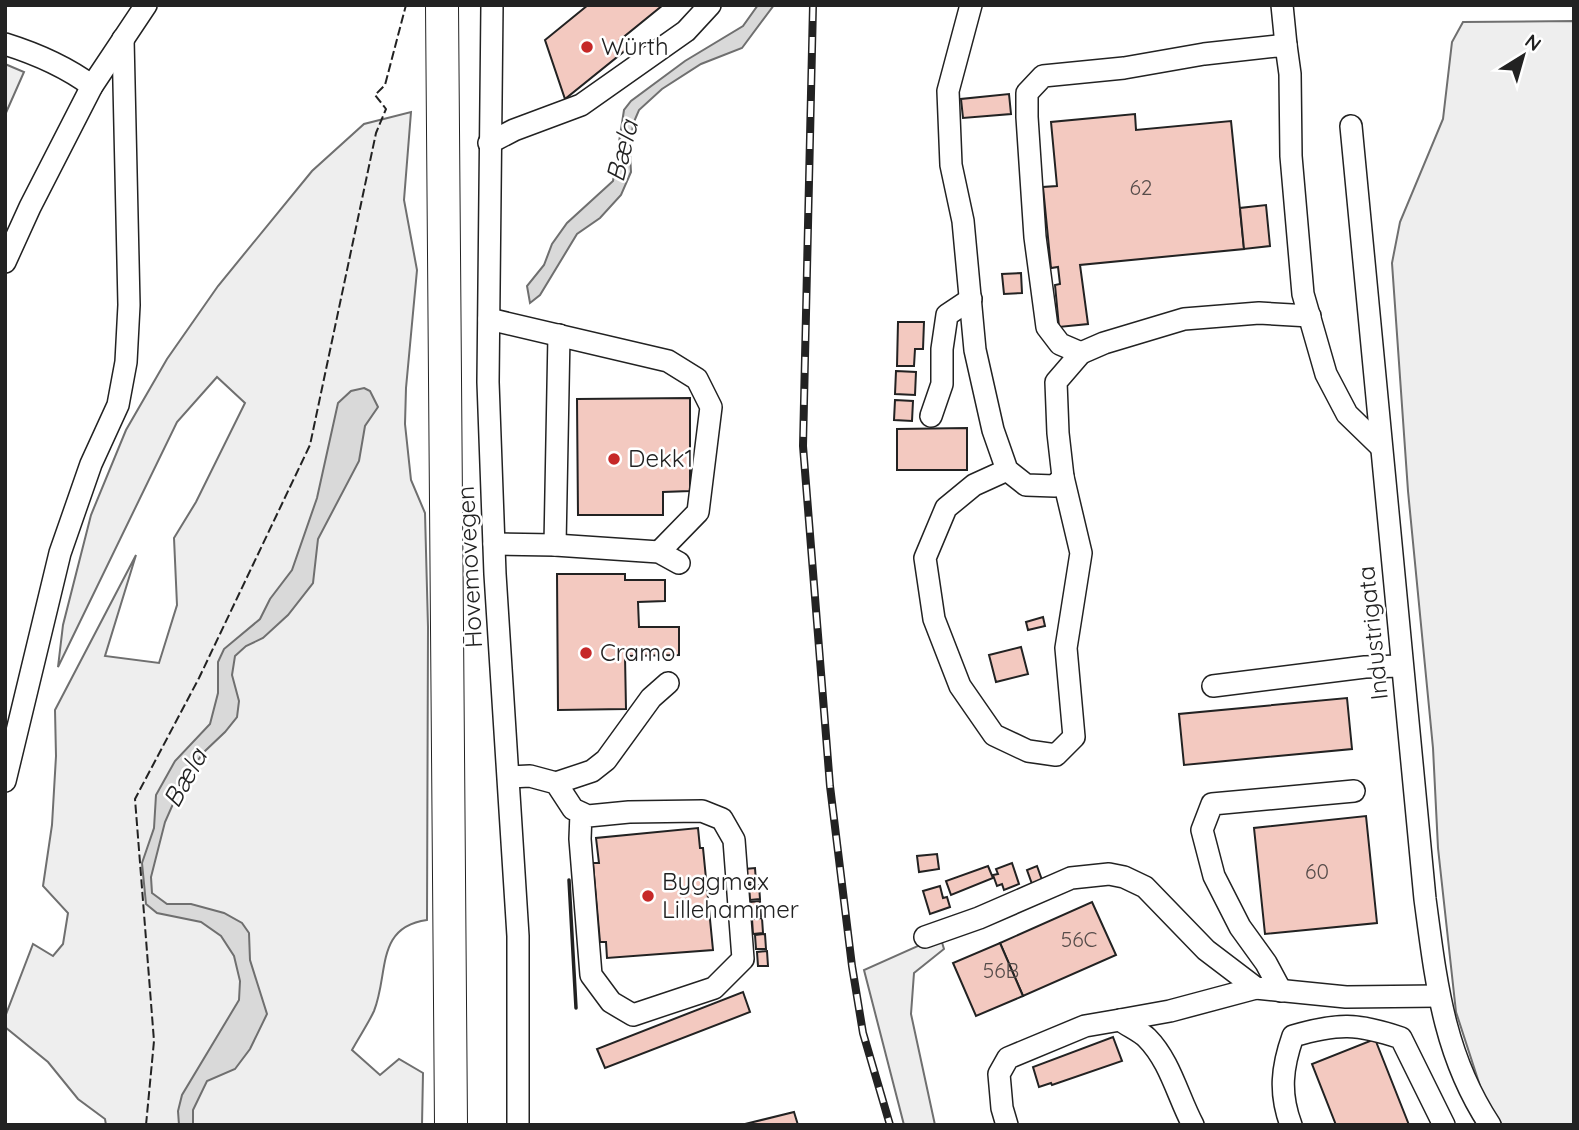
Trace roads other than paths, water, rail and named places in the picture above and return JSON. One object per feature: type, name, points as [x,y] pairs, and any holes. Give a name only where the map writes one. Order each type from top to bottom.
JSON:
[{"type":"highway","points":[[442,5],[451,1125]]},
{"type":"highway","points":[[447,688],[455,713],[458,743],[465,1125]]},
{"type":"highway","points":[[434,1125],[433,1006],[448,933]]},
{"type":"street","points":[[5,262],[92,86],[146,5]]},
{"type":"street","name":"Hovemovegen","points":[[492,5],[488,382],[494,544],[517,936],[518,1125]]},
{"type":"street","points":[[489,143],[514,130],[581,105],[686,31],[710,5]]},
{"type":"street","points":[[971,5],[948,90],[951,165],[963,221],[975,350],[993,430],[1007,470],[1026,485],[1055,486],[1063,477]]},
{"type":"street","points":[[1282,5],[1290,74],[1291,156],[1303,294],[1326,374],[1350,417],[1380,446]]},
{"type":"street","points":[[5,781],[60,553],[86,476],[118,405],[126,362],[130,305],[123,39]]},
{"type":"street","points":[[5,44],[37,54],[74,72],[92,86]]},
{"type":"street","points":[[1081,353],[1060,344],[1047,327],[1035,237],[1027,93],[1043,76],[1124,68],[1204,54],[1286,45]]},
{"type":"street","name":"Industrigata","points":[[1351,126],[1425,898],[1438,996],[1456,1060],[1490,1125]]},
{"type":"street","points":[[931,416],[942,384],[942,349],[947,315],[971,299]]},
{"type":"street","points":[[1007,470],[974,485],[946,508],[925,558],[934,619],[960,685],[994,735],[1028,751],[1056,755],[1074,737],[1066,648],[1081,553],[1063,477],[1056,382],[1081,353],[1104,343],[1184,319],[1259,313],[1310,316]]},
{"type":"street","points":[[489,319],[668,361],[697,379],[711,407],[698,512],[659,552]]},
{"type":"street","points":[[555,545],[559,335]]},
{"type":"street","points":[[494,544],[659,552],[678,563]]},
{"type":"street","points":[[1213,686],[1365,667],[1402,666]]},
{"type":"street","points":[[509,777],[530,776],[556,783],[593,771],[606,760],[651,698],[668,683]]},
{"type":"street","points":[[556,783],[573,809],[581,813],[588,817],[629,812],[702,811],[722,819],[734,839],[743,959],[714,988],[633,1016],[611,1002],[591,975],[580,839],[581,813]]},
{"type":"street","points":[[1280,991],[1266,962],[1240,927],[1214,876],[1202,830],[1212,804],[1354,790]]},
{"type":"street","points":[[925,937],[979,918],[1071,878],[1109,874],[1124,877],[1145,887],[1206,950],[1256,988]]},
{"type":"street","points":[[1007,1125],[1002,1108],[999,1074],[1008,1058],[1085,1026],[1170,1011],[1256,988],[1346,997],[1438,996]]},
{"type":"street","points":[[1120,1020],[1146,1037],[1153,1046],[1168,1070],[1194,1125]]},
{"type":"street","points":[[1291,1125],[1285,1110],[1282,1074],[1293,1036],[1327,1026],[1370,1028],[1401,1038],[1444,1125]]},
{"type":"water","name":"Bæla","points":[[758,5],[774,5],[742,48],[701,64],[662,89],[639,110],[633,124],[631,172],[621,195],[600,218],[577,234],[540,295],[530,303],[527,286],[544,265],[552,244],[567,223],[613,181],[624,110],[631,101],[685,61],[743,26]]},
{"type":"water","points":[[364,388],[370,391],[378,407],[365,426],[359,461],[318,539],[313,583],[288,615],[263,638],[246,646],[235,656],[232,675],[239,701],[237,717],[204,752],[184,779],[165,822],[151,877],[152,893],[167,904],[191,904],[224,913],[242,923],[249,933],[250,960],[267,1014],[250,1049],[235,1069],[207,1081],[193,1110],[193,1125],[179,1125],[178,1111],[182,1095],[239,1000],[240,981],[234,956],[221,936],[201,922],[157,913],[146,904],[142,863],[154,828],[156,795],[175,761],[210,724],[218,693],[218,662],[224,649],[260,619],[270,599],[292,570],[317,498],[338,403],[351,391]]},
{"type":"railway","points":[[813,5],[803,446],[830,786],[852,966],[863,1033],[890,1125]]},
{"type":"place","name":"Würth","points":[[587,47]]},
{"type":"place","name":"Dekk1","points":[[614,459]]},
{"type":"place","name":"Cramo","points":[[586,653]]},
{"type":"place","name":"Byggmax Lillehammer","points":[[648,896]]}]
